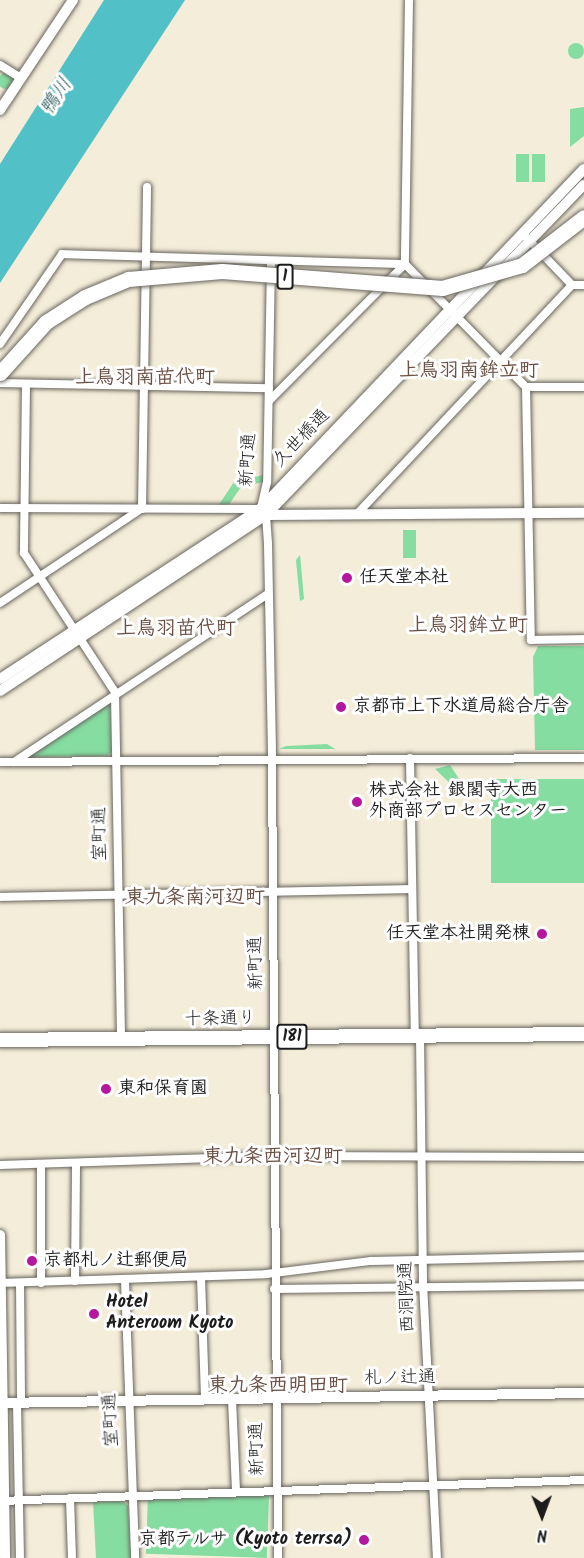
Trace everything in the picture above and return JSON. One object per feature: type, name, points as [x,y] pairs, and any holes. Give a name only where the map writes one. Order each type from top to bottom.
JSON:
[{"type":"highway","name":"1","points":[[0,373],[46,322],[85,297],[128,279],[222,271],[442,288],[522,265],[584,217]]},
{"type":"main road","name":"十条通り","points":[[0,1040],[584,1034]]},
{"type":"street","points":[[0,110],[73,0]]},
{"type":"street","points":[[410,0],[405,264],[451,314],[526,387],[526,513],[531,640],[584,639]]},
{"type":"street","points":[[0,65],[21,78]]},
{"type":"street","name":"久世橋通","points":[[0,691],[77,635],[264,511],[525,236],[583,170]]},
{"type":"street","name":"久世橋通","points":[[525,236],[584,185]]},
{"type":"street","points":[[142,509],[147,187]]},
{"type":"street","points":[[525,236],[572,285],[584,285]]},
{"type":"street","points":[[0,344],[62,254],[271,262],[405,264]]},
{"type":"street","name":"新町通","points":[[271,262],[267,482],[264,511],[272,759],[274,1398],[279,1558]]},
{"type":"street","points":[[269,401],[405,264]]},
{"type":"street","points":[[357,514],[572,285]]},
{"type":"street","points":[[0,383],[269,388]]},
{"type":"street","points":[[26,384],[24,553],[115,692]]},
{"type":"street","points":[[526,387],[584,387]]},
{"type":"street","points":[[0,507],[357,514],[584,513]]},
{"type":"street","points":[[0,603],[142,509]]},
{"type":"street","points":[[13,762],[115,692],[268,594]]},
{"type":"street","name":"久世橋通","points":[[0,679],[77,635]]},
{"type":"street","name":"室町通","points":[[115,692],[121,1039]]},
{"type":"street","name":"西洞院通","points":[[410,758],[411,889],[418,1036],[423,1259],[437,1558]]},
{"type":"street","points":[[0,762],[584,758]]},
{"type":"street","points":[[0,897],[411,889]]},
{"type":"street","points":[[0,1165],[274,1156],[584,1157]]},
{"type":"street","points":[[75,1281],[76,1163]]},
{"type":"street","points":[[41,1164],[41,1282]]},
{"type":"street","points":[[0,1235],[2,1501],[5,1558]]},
{"type":"street","points":[[0,1283],[201,1277],[423,1259],[584,1256]]},
{"type":"street","points":[[201,1277],[205,1399]]},
{"type":"street","name":"室町通","points":[[125,1280],[127,1401],[135,1558]]},
{"type":"street","points":[[20,1283],[20,1558]]},
{"type":"street","points":[[274,1289],[584,1285]]},
{"type":"street","name":"札ノ辻通","points":[[2,1403],[584,1393]]},
{"type":"street","points":[[232,1399],[236,1492]]},
{"type":"street","points":[[2,1501],[584,1480]]},
{"type":"street","points":[[70,1498],[72,1558]]},
{"type":"green space","points":[[576,43],[582,45],[584,51],[582,57],[576,59],[570,57],[568,51],[570,45]]},
{"type":"green space","points":[[3,73],[9,73],[14,81],[12,87],[3,89],[-2,84],[-2,78]]},
{"type":"green space","points":[[584,107],[584,136],[570,147],[570,109]]},
{"type":"green space","points":[[516,154],[529,154],[529,182],[516,182]]},
{"type":"green space","points":[[532,154],[545,154],[545,182],[532,182]]},
{"type":"green space","points":[[263,475],[263,482],[241,487],[228,506],[218,506],[234,482]]},
{"type":"green space","points":[[403,530],[416,530],[416,558],[403,558]]},
{"type":"green space","points":[[300,555],[304,599],[300,601],[296,560]]},
{"type":"green space","points":[[538,646],[584,646],[584,750],[535,750],[533,657]]},
{"type":"green space","points":[[105,703],[110,705],[112,752],[107,756],[32,757],[29,754]]},
{"type":"green space","points":[[327,744],[335,749],[279,749],[286,746]]},
{"type":"green space","points":[[450,765],[461,782],[455,788],[435,769]]},
{"type":"green space","points":[[491,779],[584,779],[584,883],[491,883]]},
{"type":"green space","points":[[148,1492],[269,1496],[267,1558],[146,1554]]},
{"type":"green space","points":[[123,1501],[128,1506],[131,1558],[96,1558],[93,1502]]},
{"type":"water","name":"鴨川","points":[[104,0],[185,0],[0,283],[0,164]]},
{"type":"place","name":"任天堂本社","points":[[347,578]]},
{"type":"place","name":"京都市上下水道局総合庁舎","points":[[341,707]]},
{"type":"place","name":"株式会社 銀閣寺大西 外商部プロセスセンター","points":[[357,802]]},
{"type":"place","name":"任天堂本社開発棟","points":[[542,934]]},
{"type":"place","name":"東和保育園","points":[[106,1089]]},
{"type":"place","name":"京都札ノ辻郵便局","points":[[32,1261]]},
{"type":"place","name":"Hotel Anteroom Kyoto","points":[[94,1314]]},
{"type":"place","name":"京都テルサ (Kyoto terrsa)","points":[[364,1540]]},
{"type":"district","name":"上鳥羽南鉾立町","points":[[469,371]]},
{"type":"district","name":"上鳥羽南苗代町","points":[[145,378]]},
{"type":"district","name":"上鳥羽鉾立町","points":[[468,626]]},
{"type":"district","name":"上鳥羽苗代町","points":[[176,629]]},
{"type":"district","name":"東九条南河辺町","points":[[195,898]]},
{"type":"district","name":"東九条西河辺町","points":[[273,1157]]},
{"type":"district","name":"東九条西明田町","points":[[278,1386]]}]
